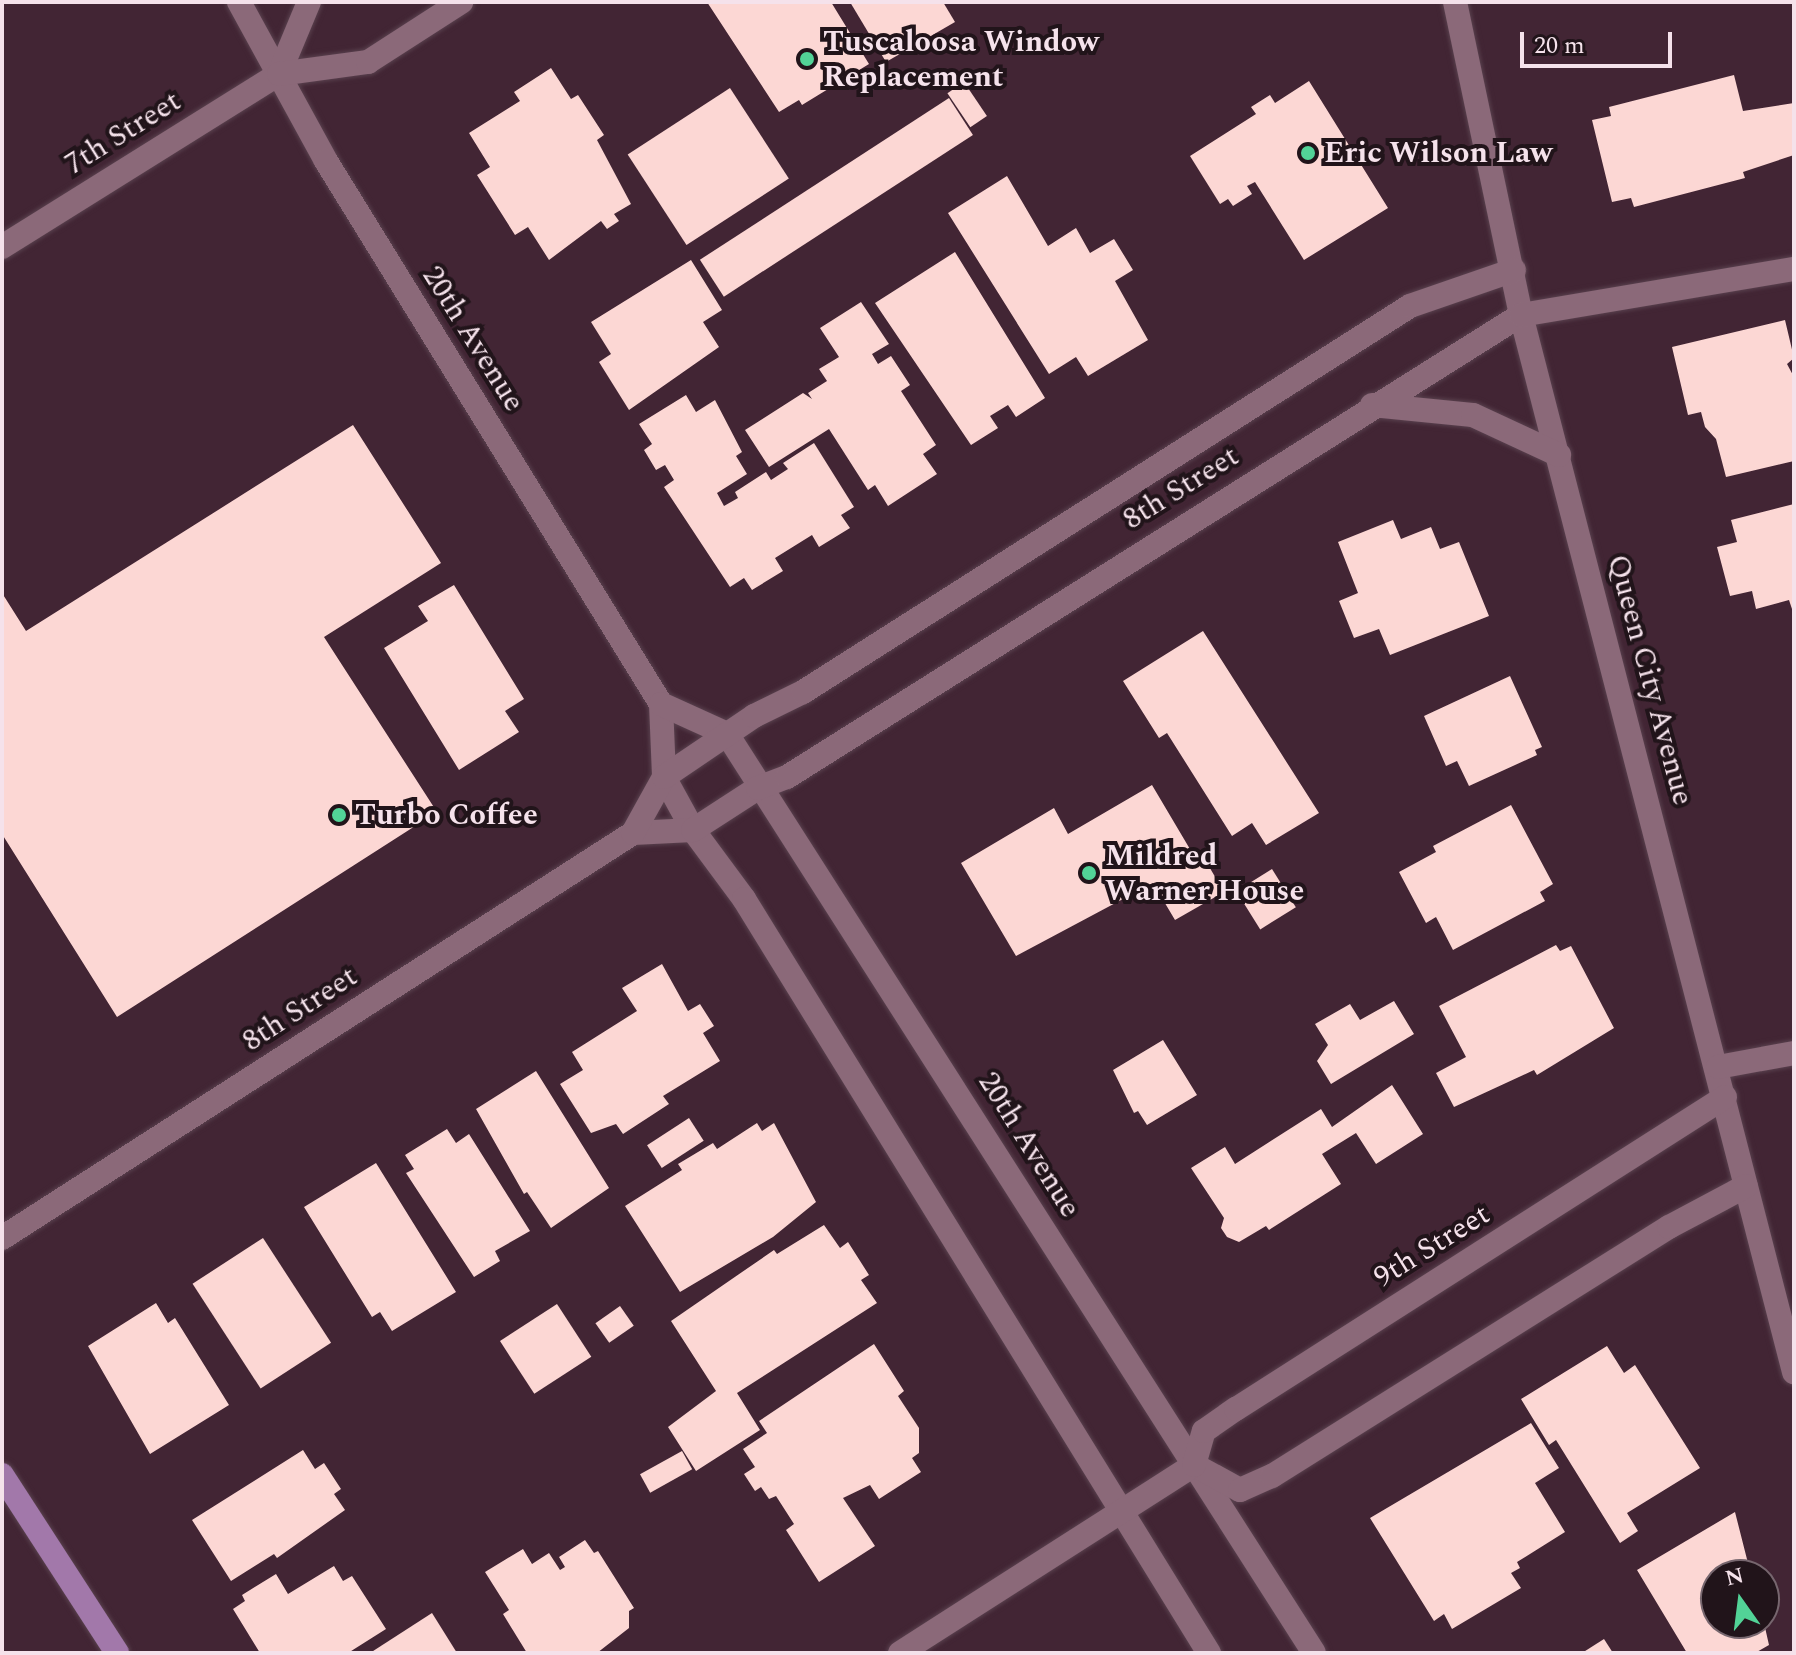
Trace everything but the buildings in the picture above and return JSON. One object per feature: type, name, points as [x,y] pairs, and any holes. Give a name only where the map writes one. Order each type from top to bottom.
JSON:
[{"type":"main road","points":[[2,1475],[117,1653]]},
{"type":"street","name":"20th Avenue","points":[[239,2],[326,161],[661,704],[664,777],[693,830],[744,899],[1118,1511],[1209,1653]]},
{"type":"street","points":[[279,74],[309,2]]},
{"type":"street","name":"7th Street","points":[[2,247],[279,74],[368,62],[461,2]]},
{"type":"street","name":"Queen City Avenue","points":[[1449,4],[1514,270],[1521,315],[1718,1067],[1794,1372]]},
{"type":"street","name":"8th Street","points":[[633,833],[693,830],[758,788],[787,777],[1372,405],[1521,315],[1794,269]]},
{"type":"street","name":"8th Street","points":[[2,1238],[633,833],[664,777],[727,734],[803,692],[1410,306],[1514,270]]},
{"type":"street","points":[[1372,405],[1473,415],[1559,455]]},
{"type":"street","points":[[661,704],[727,734]]},
{"type":"street","name":"20th Avenue","points":[[727,734],[758,788],[804,849],[1314,1653]]},
{"type":"street","points":[[1718,1067],[1794,1053]]},
{"type":"street","name":"9th Street","points":[[1194,1465],[1204,1431],[1725,1097]]},
{"type":"street","points":[[900,1653],[1194,1465],[1240,1490],[1272,1476],[1669,1227],[1746,1186]]},
{"type":"place","name":"Tuscaloosa Window Replacement","points":[[807,59]]},
{"type":"place","name":"Eric Wilson Law","points":[[1308,153]]},
{"type":"place","name":"Turbo Coffee","points":[[339,815]]},
{"type":"place","name":"Mildred Warner House","points":[[1089,873]]}]
